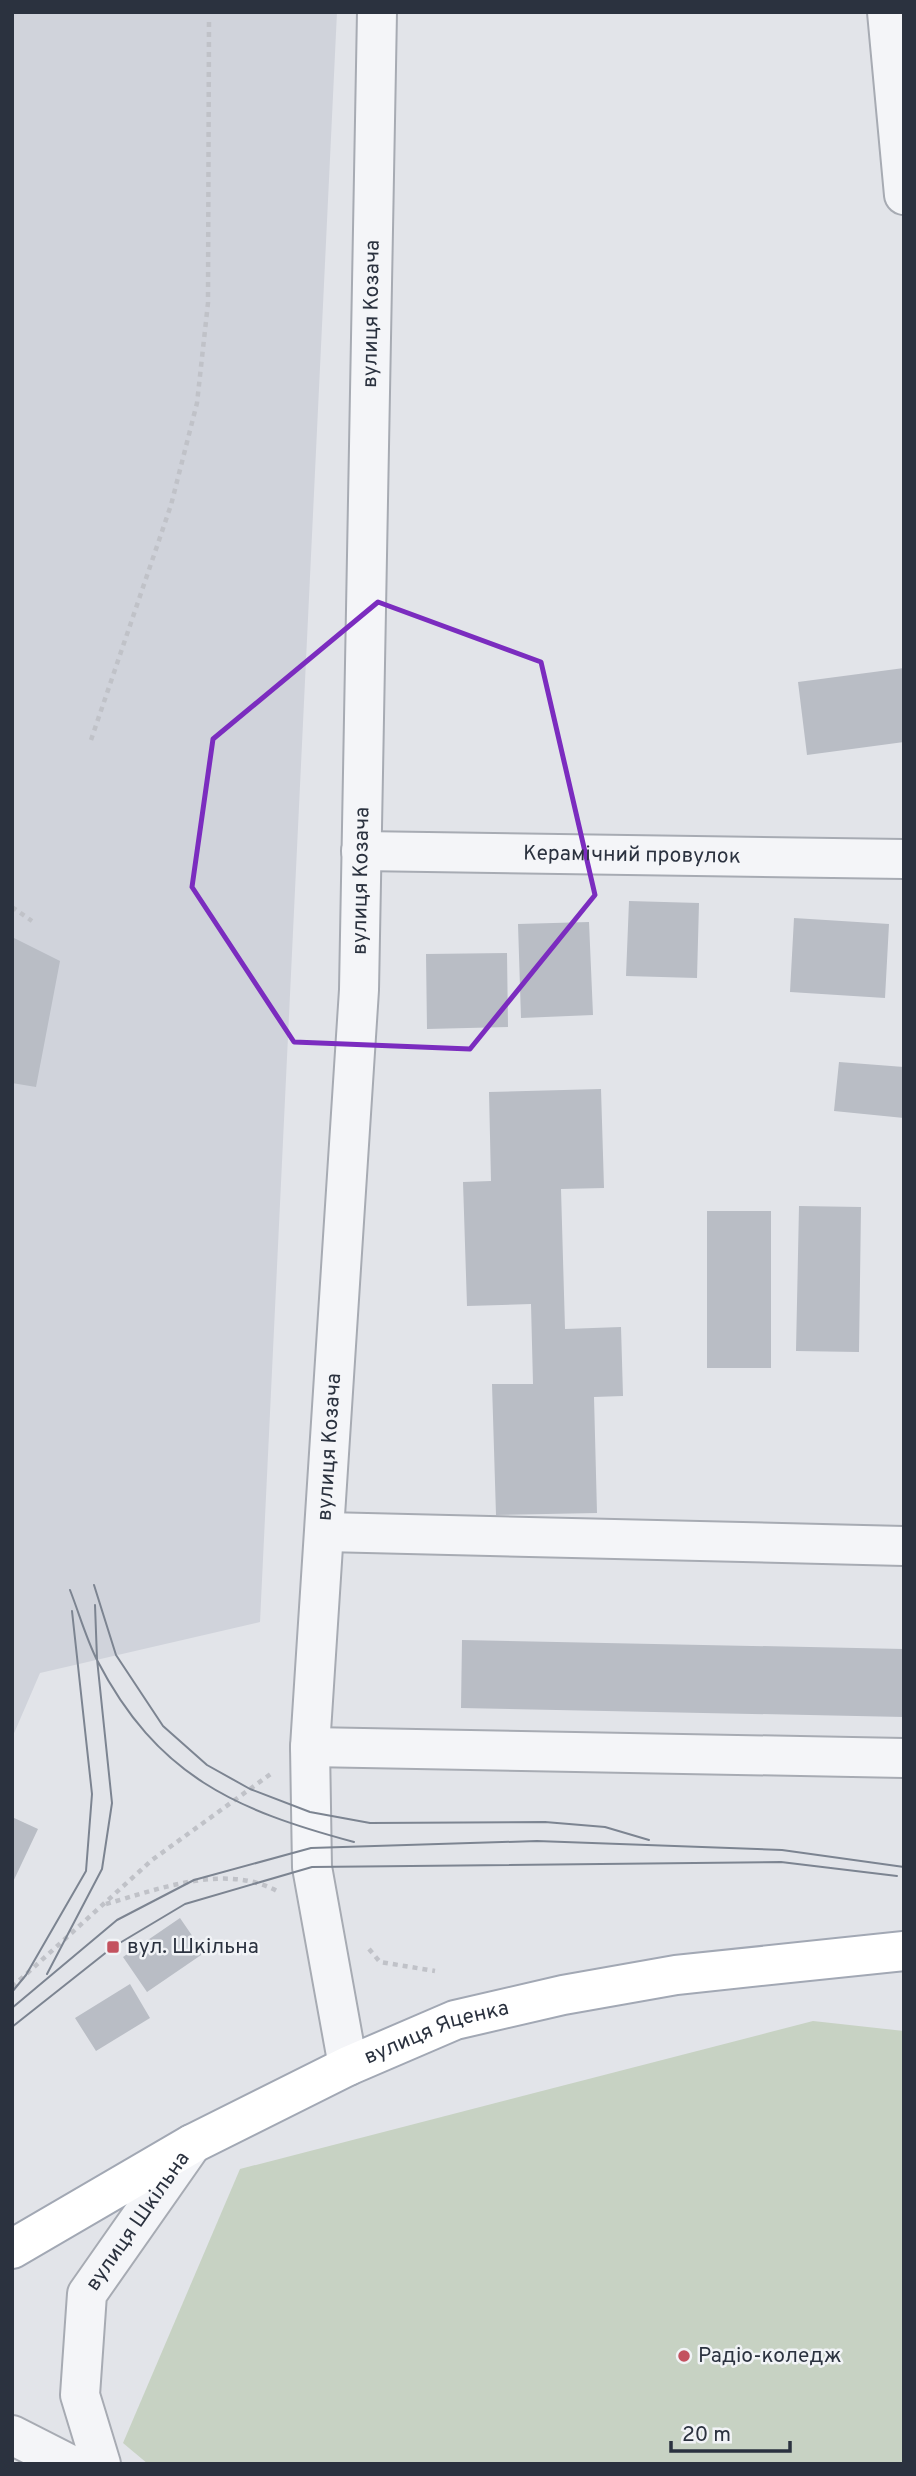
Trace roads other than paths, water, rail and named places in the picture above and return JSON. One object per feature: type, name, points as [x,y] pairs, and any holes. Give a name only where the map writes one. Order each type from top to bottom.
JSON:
[{"type":"main road","name":"вулиця Яценка","points":[[12,2249],[192,2144],[348,2066],[455,2021],[563,1995],[676,1975],[904,1951]]},
{"type":"street","name":"вулиця Козача","points":[[348,2066],[319,1913],[311,1848],[310,1747],[326,1532],[358,1004],[377,12]]},
{"type":"street","points":[[887,12],[904,195]]},
{"type":"street","name":"Керамічний провулок","points":[[361,851],[904,859]]},
{"type":"street","points":[[326,1532],[904,1546]]},
{"type":"street","points":[[310,1747],[904,1758]]},
{"type":"street","name":"вулиця Шкільна","points":[[101,2464],[80,2395],[87,2294],[192,2144]]},
{"type":"street","points":[[12,2435],[69,2464]]},
{"type":"tram line","points":[[94,1585],[116,1655],[163,1726],[207,1765],[250,1789],[310,1812],[370,1823],[545,1822],[605,1827],[649,1840]]},
{"type":"tram line","points":[[70,1590],[93,1652],[120,1700],[146,1733],[173,1760],[236,1801],[311,1830],[354,1842]]},
{"type":"tram line","points":[[47,1974],[102,1869],[112,1803],[97,1659],[95,1605]]},
{"type":"tram line","points":[[12,1992],[26,1975],[86,1871],[92,1794],[72,1611]]},
{"type":"tram line","points":[[12,2008],[117,1920],[194,1880],[311,1848],[537,1841],[782,1850],[904,1867]]},
{"type":"tram line","points":[[12,2027],[113,1947],[185,1904],[312,1867],[781,1862],[897,1876]]},
{"type":"place","name":"вул. Шкільна","points":[[113,1947]]},
{"type":"place","name":"Радіо-коледж","points":[[684,2356]]}]
